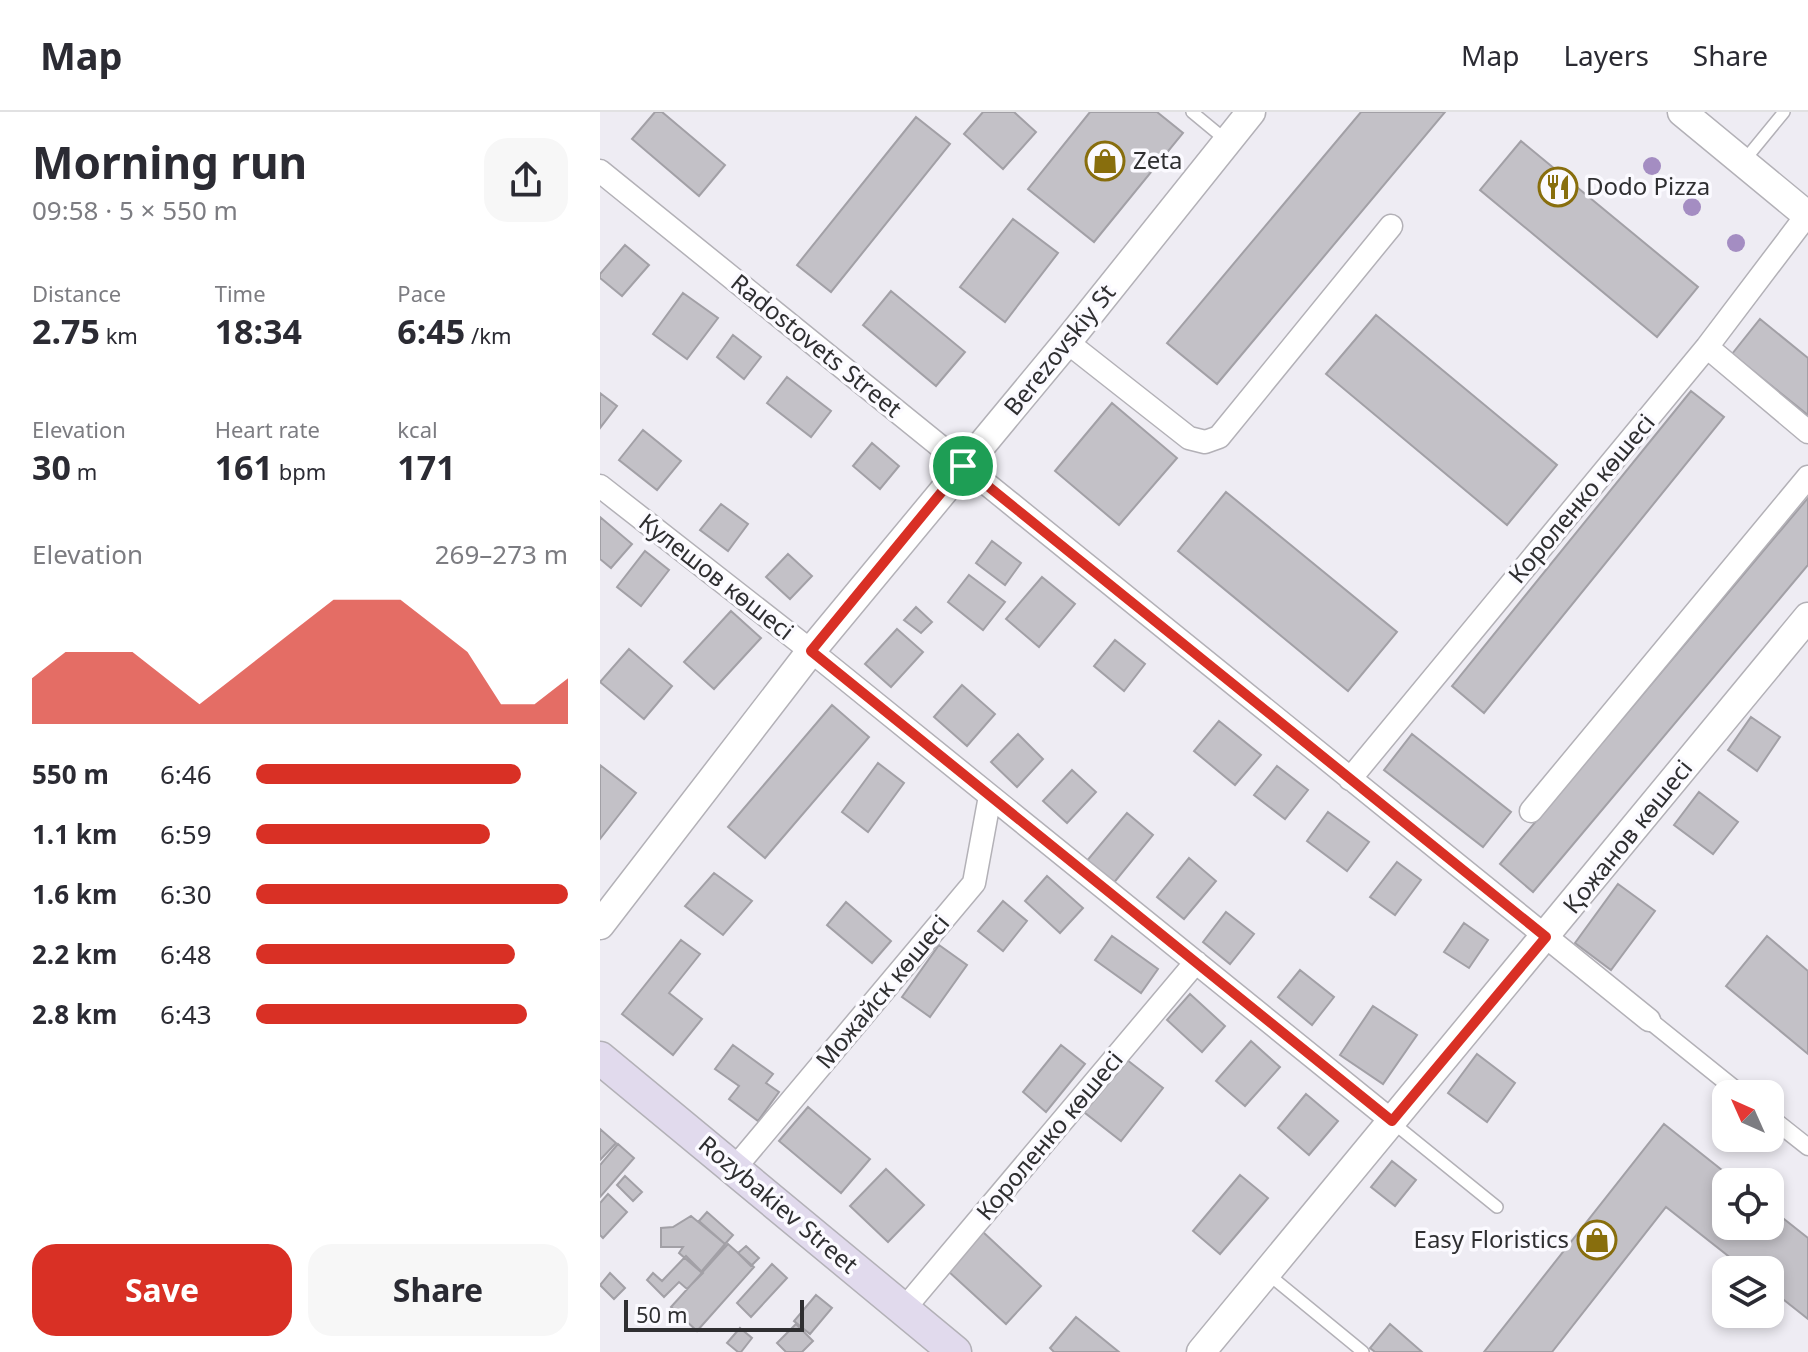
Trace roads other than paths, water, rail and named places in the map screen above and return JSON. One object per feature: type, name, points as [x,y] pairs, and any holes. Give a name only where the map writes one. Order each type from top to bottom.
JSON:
[{"type":"main road","name":"Rozybakiev Street","points":[[600,1058],[955,1352]]},
{"type":"street","name":"Berezovskiy St","points":[[600,925],[811,651],[1067,342],[1251,112]]},
{"type":"street","points":[[1682,112],[1808,215]]},
{"type":"street","name":"Radostovets Street","points":[[600,171],[1724,1080]]},
{"type":"street","name":"Короленко көшесі","points":[[1350,779],[1707,347],[1808,215]]},
{"type":"street","points":[[1067,342],[1189,438],[1205,442],[1219,437],[1391,226]]},
{"type":"street","points":[[1707,347],[1808,432]]},
{"type":"street","points":[[1531,811],[1808,477]]},
{"type":"street","name":"Кулешов көшесі","points":[[600,486],[811,651],[1392,1121]]},
{"type":"street","name":"Қожанов көшесі","points":[[1201,1352],[1808,617]]},
{"type":"street","name":"Можайск көшесі","points":[[734,1169],[974,883],[990,796]]},
{"type":"street","name":"Короленко көшесі","points":[[904,1309],[1196,962]]},
{"type":"street","points":[[1784,1128],[1808,1147]]},
{"type":"lane","points":[[1192,112],[1227,141]]},
{"type":"lane","points":[[1743,163],[1784,112]]},
{"type":"lane","points":[[1392,1121],[1497,1207]]},
{"type":"lane","points":[[1268,1273],[1363,1352]]},
{"type":"place","name":"Zeta","points":[[1105,161]]},
{"type":"place","name":"Dodo Pizza","points":[[1558,187]]},
{"type":"place","name":"Easy Floristics","points":[[1597,1240]]}]
